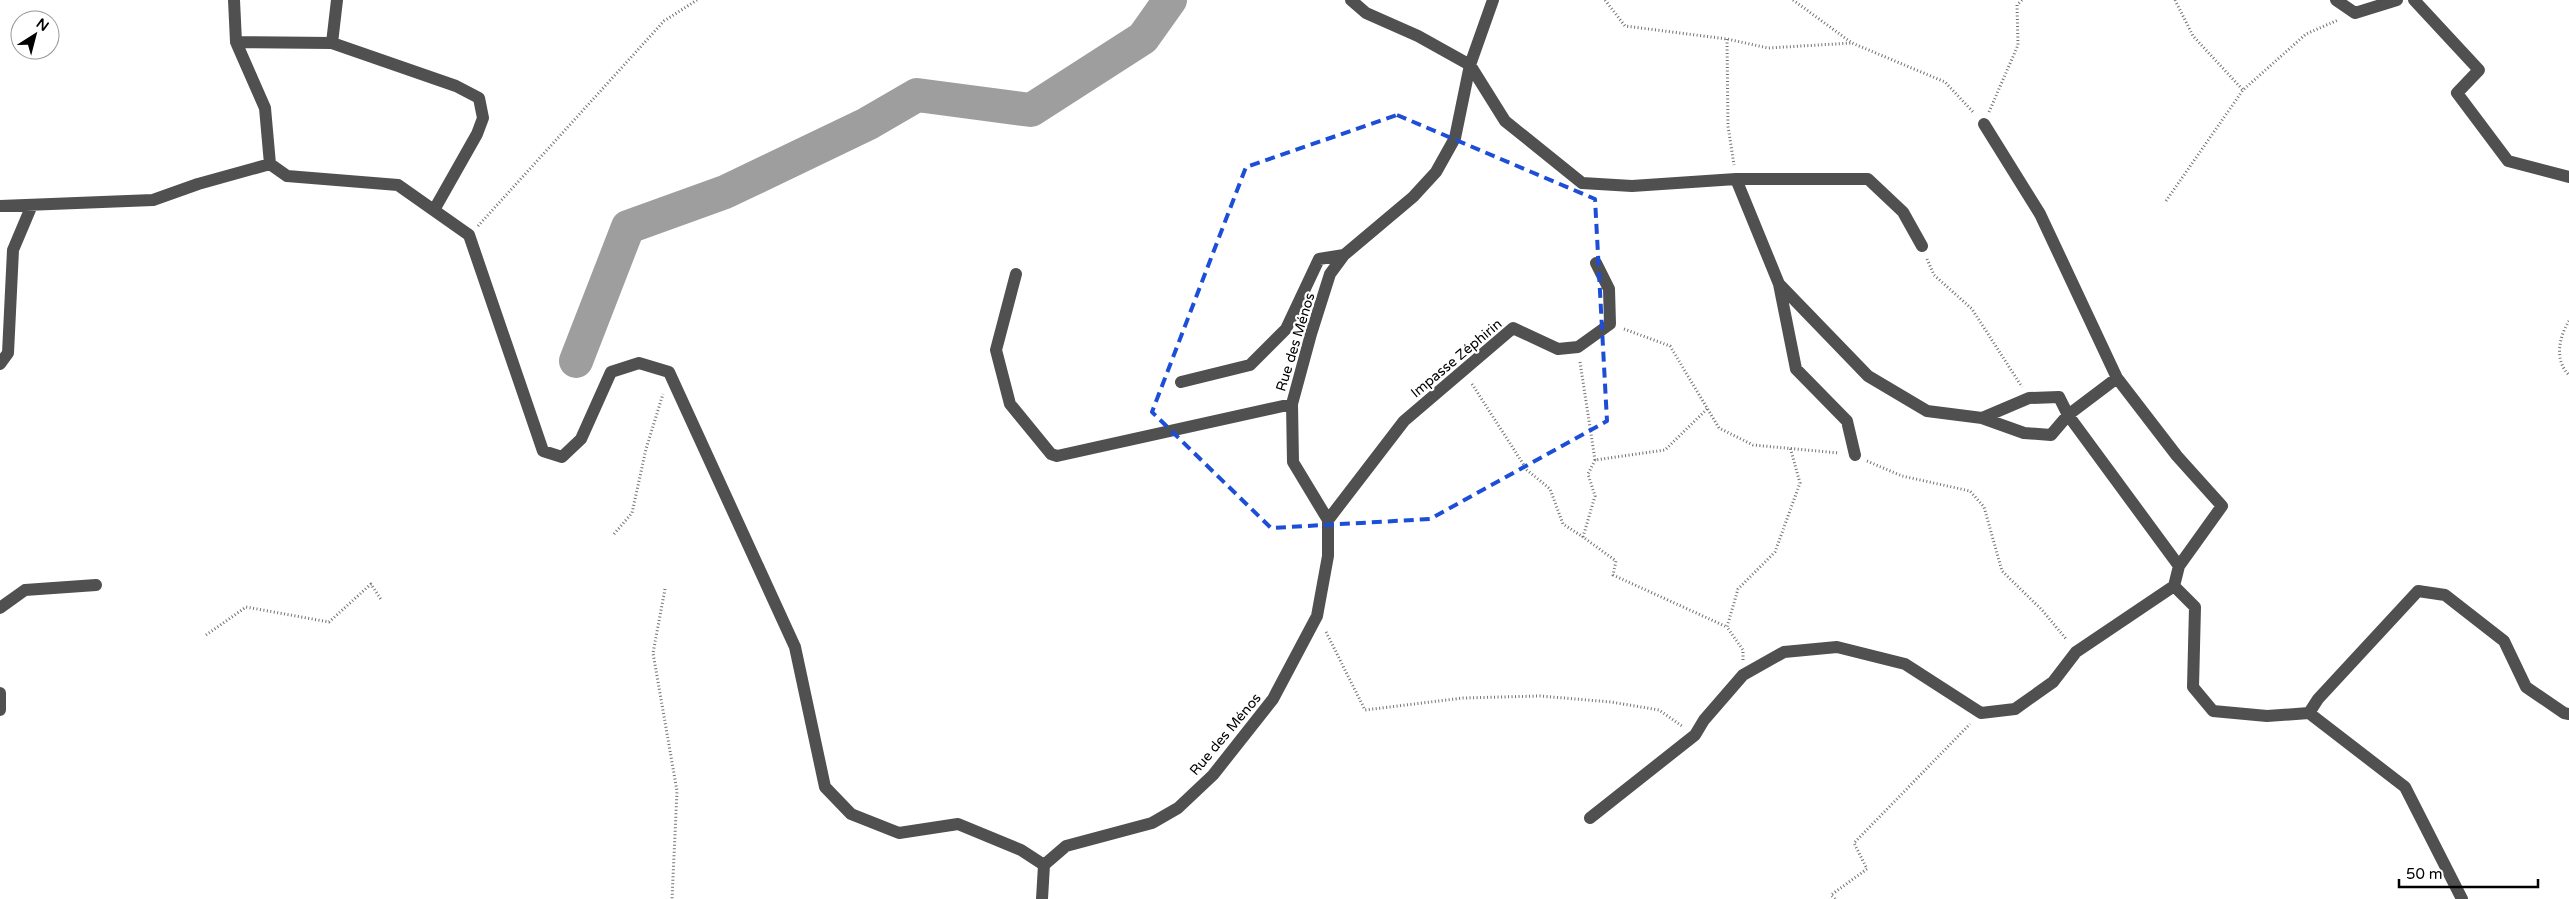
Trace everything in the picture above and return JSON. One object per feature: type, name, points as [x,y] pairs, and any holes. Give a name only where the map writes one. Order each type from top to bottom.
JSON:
[{"type":"street","points":[[234,0],[236,42],[265,108],[270,164],[287,176],[398,185],[469,235],[543,451],[562,457],[581,439],[612,372],[639,363],[670,372],[795,647],[825,787],[851,814],[899,833],[958,824],[1021,850],[1044,865],[1042,899]]},
{"type":"street","points":[[332,42],[337,0]]},
{"type":"street","points":[[1350,0],[1366,13],[1418,36],[1470,64],[1505,121],[1582,183],[1632,186],[1736,179],[1868,179],[1903,212],[1922,246]]},
{"type":"street","name":"Rue des Ménos","points":[[1044,865],[1066,846],[1152,823],[1178,808],[1213,775],[1273,699],[1318,616],[1328,556],[1328,520],[1293,462],[1292,404],[1330,274],[1344,255],[1414,197],[1436,172],[1454,138],[1470,64],[1492,0]]},
{"type":"street","points":[[2336,0],[2355,13],[2397,0]]},
{"type":"street","points":[[2414,0],[2479,70],[2457,93],[2508,161],[2569,177]]},
{"type":"street","points":[[236,42],[332,42],[456,86],[479,98],[482,118],[477,134],[434,210]]},
{"type":"street","points":[[1590,818],[1695,735],[1704,720],[1743,675],[1784,652],[1837,647],[1905,664],[1981,713],[2015,709],[2053,682],[2076,652],[2174,586],[2178,566],[2222,506],[2177,456],[2117,378],[2040,214],[1984,124]]},
{"type":"street","points":[[0,206],[153,200],[198,184],[270,164]]},
{"type":"street","points":[[1736,179],[1780,284],[1796,369],[1846,421],[1854,455]]},
{"type":"street","points":[[0,364],[8,354],[13,250],[32,205]]},
{"type":"street","points":[[1181,382],[1250,365],[1286,329],[1319,259],[1344,255]]},
{"type":"street","points":[[1578,347],[1610,324],[1609,289],[1596,263]]},
{"type":"street","points":[[1016,274],[996,350],[1010,404],[1051,454],[1057,456],[1292,404]]},
{"type":"street","points":[[1780,284],[1868,376],[1927,411],[1982,418],[2024,433],[2051,435],[2068,415],[2117,378]]},
{"type":"street","name":"Impasse Zéphirin","points":[[1328,520],[1404,421],[1513,328],[1558,349],[1578,347]]},
{"type":"street","points":[[1982,418],[2029,398],[2059,397],[2068,415],[2178,566]]},
{"type":"street","points":[[0,608],[25,590],[96,585]]},
{"type":"street","points":[[2174,586],[2195,607],[2193,687],[2212,711],[2267,716],[2309,713],[2405,787],[2462,899]]},
{"type":"street","points":[[2309,713],[2318,699],[2418,591],[2445,595],[2504,640],[2526,686],[2564,713],[2569,714]]},
{"type":"street","points":[[0,692],[0,710]]},
{"type":"path","points":[[469,235],[523,179],[664,21],[697,0]]},
{"type":"path","points":[[1605,0],[1624,26],[1727,39],[1768,48],[1852,42]]},
{"type":"path","points":[[1793,0],[1852,42],[1945,82],[1984,124],[2018,45],[2017,5],[2022,0]]},
{"type":"path","points":[[2175,0],[2193,36],[2243,90]]},
{"type":"path","points":[[2166,201],[2243,90],[2306,34],[2355,13]]},
{"type":"path","points":[[1727,39],[1728,126],[1736,179]]},
{"type":"path","points":[[1922,246],[1934,275],[1972,309],[2029,398]]},
{"type":"path","points":[[2569,320],[2563,330],[2559,348],[2562,368],[2569,375]]},
{"type":"path","points":[[1610,324],[1670,346],[1719,428],[1753,445],[1790,447],[1854,455],[1902,476],[1970,490],[1984,506],[2002,571],[2042,610],[2076,652]]},
{"type":"path","points":[[1578,347],[1595,460],[1588,474],[1595,496],[1583,537]]},
{"type":"path","points":[[1463,370],[1527,470],[1550,489],[1564,524],[1616,561],[1613,575],[1727,627],[1743,650],[1743,675]]},
{"type":"path","points":[[614,534],[632,513],[646,449],[670,372]]},
{"type":"path","points":[[1595,460],[1665,450],[1708,409]]},
{"type":"path","points":[[1727,627],[1738,589],[1775,552],[1800,483],[1790,447]]},
{"type":"path","points":[[206,635],[246,607],[329,622],[370,584],[382,601]]},
{"type":"path","points":[[665,589],[653,653],[677,791],[672,899]]},
{"type":"path","points":[[1318,616],[1365,710],[1463,698],[1540,696],[1611,702],[1659,710],[1695,735]]},
{"type":"path","points":[[1835,899],[1831,895],[1867,869],[1854,843],[1981,713]]},
{"type":"highlighted area","points":[[1397,115],[1595,199],[1607,421],[1430,519],[1271,528],[1152,412],[1246,167]]},
{"type":"waterway","points":[[576,361],[628,227],[725,192],[867,124],[917,95],[1031,110],[1143,38],[1170,0]]}]
